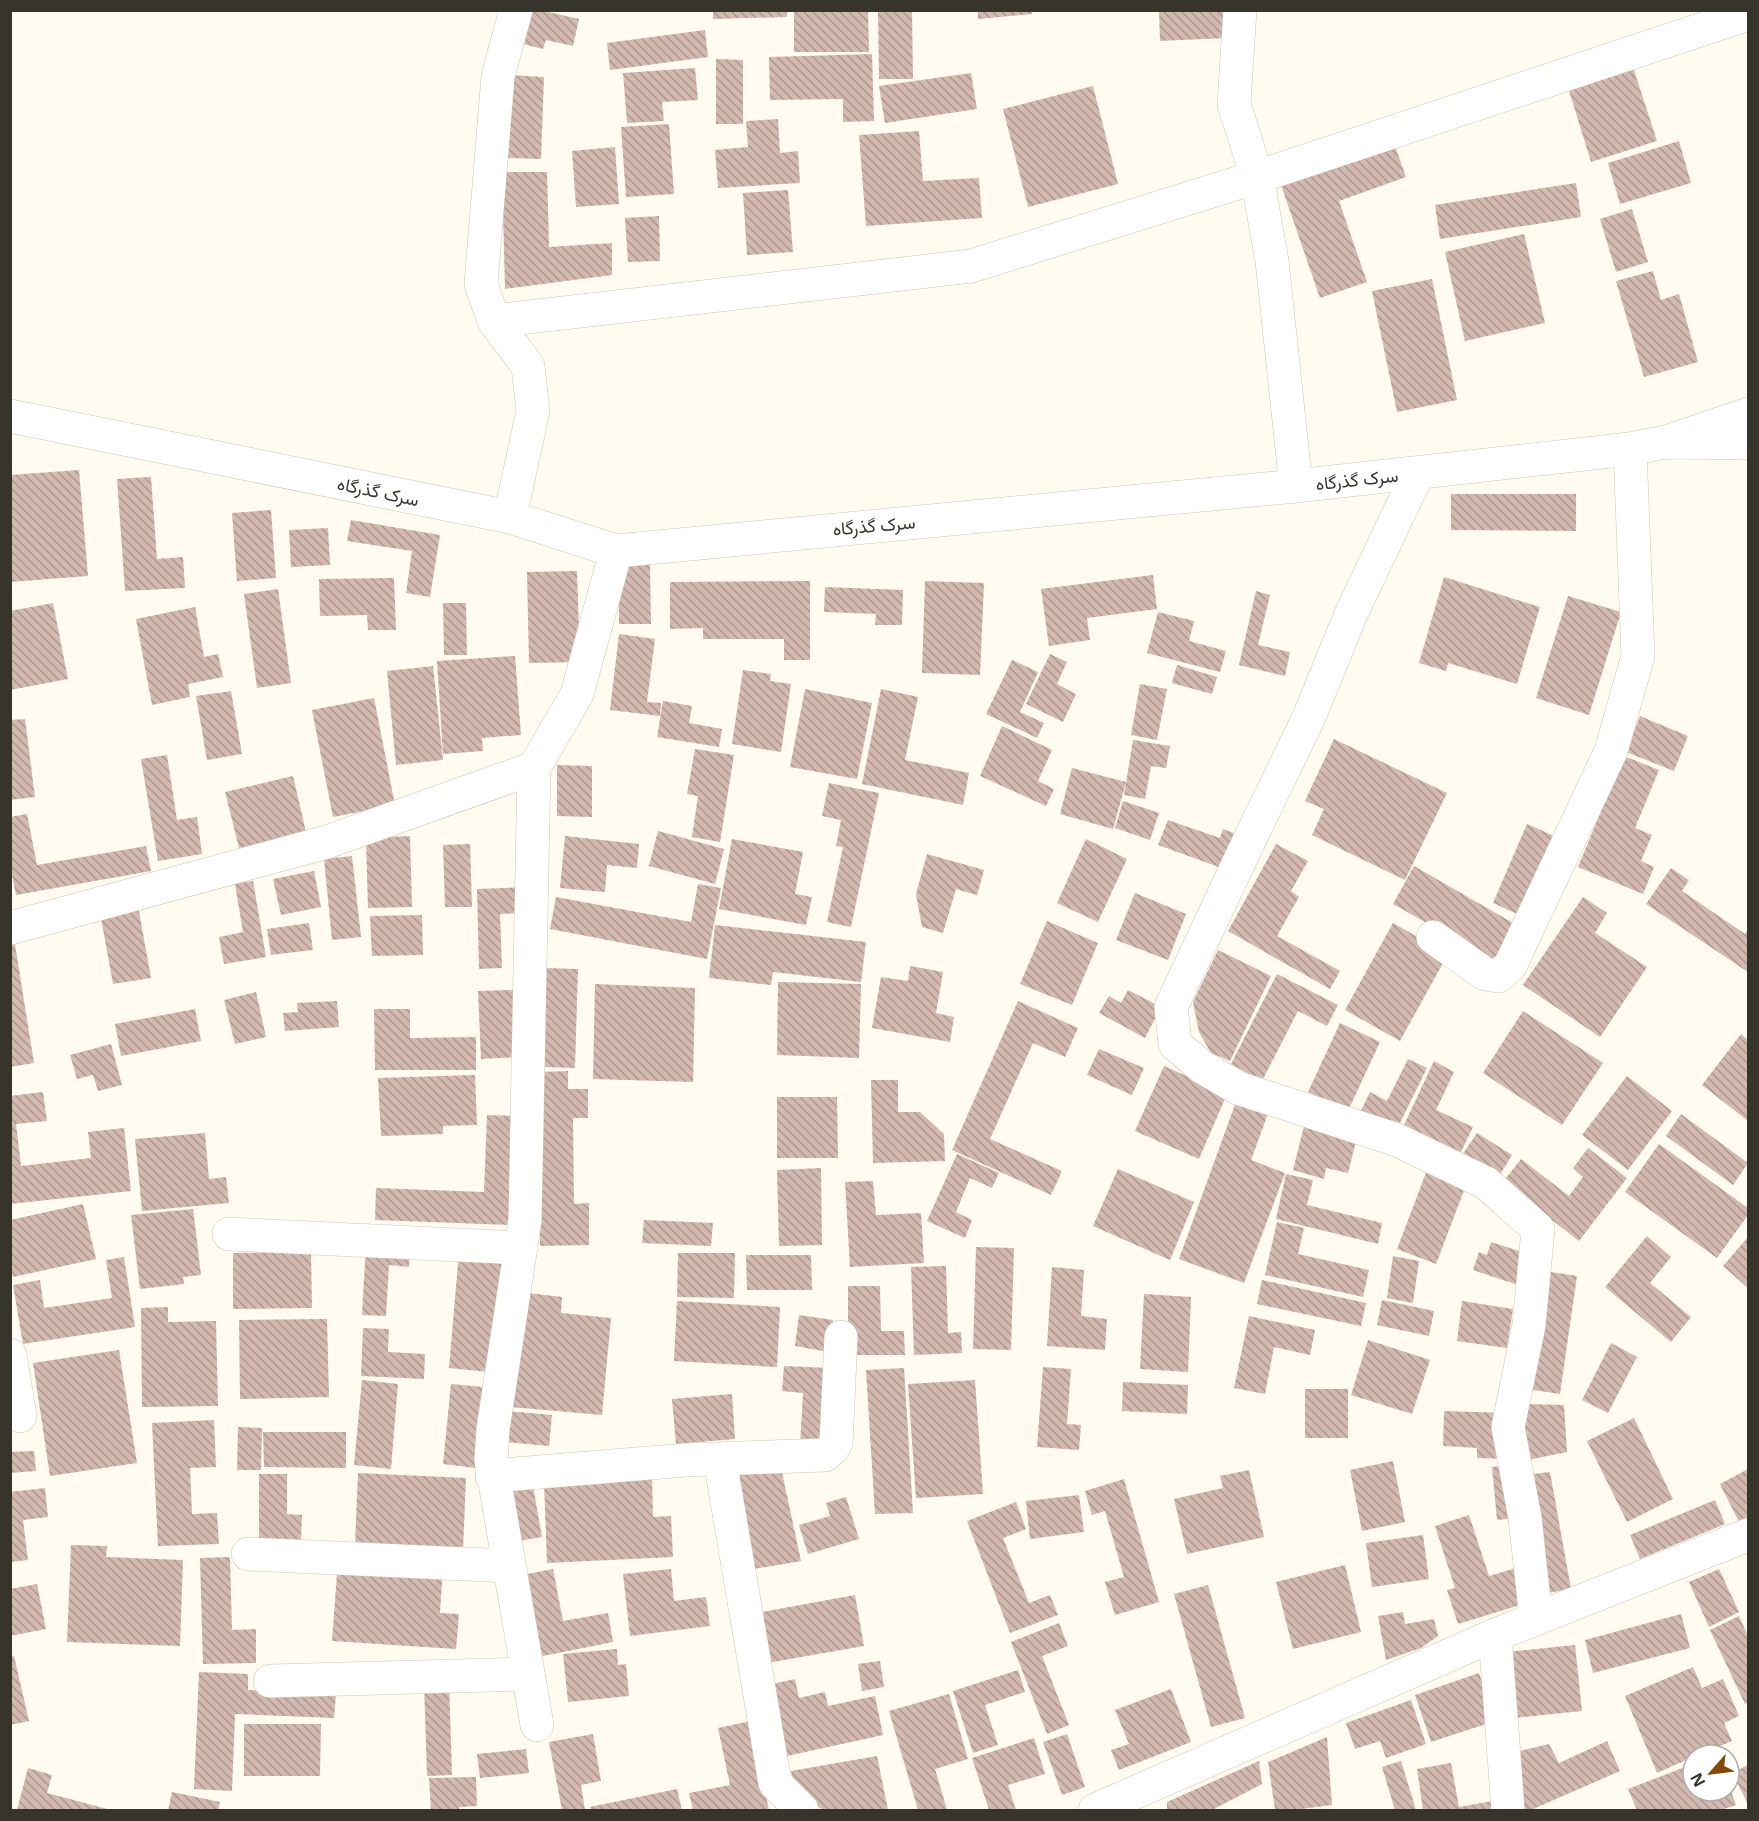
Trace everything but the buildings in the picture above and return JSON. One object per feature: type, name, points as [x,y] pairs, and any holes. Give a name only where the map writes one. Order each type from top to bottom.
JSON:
[{"type":"street","points":[[510,518],[533,411],[528,366],[494,321],[481,284],[498,76],[516,10]]},
{"type":"street","points":[[1240,10],[1234,104],[1257,177],[1272,261],[1296,486]]},
{"type":"street","points":[[494,321],[971,266],[1257,177],[1749,15]]},
{"type":"street","points":[[1666,442],[1749,414]]},
{"type":"street","name":"سرک گذرگاه","points":[[10,416],[510,518],[616,551],[1296,486],[1666,442],[1749,443]]},
{"type":"street","points":[[1433,937],[1485,974],[1498,976],[1510,966],[1611,751],[1638,656],[1630,448]]},
{"type":"street","points":[[1418,473],[1351,614],[1310,717],[1171,1007],[1175,1044],[1202,1067],[1238,1088],[1397,1140],[1486,1184],[1538,1229],[1529,1325],[1508,1427],[1525,1518],[1536,1619]]},
{"type":"street","points":[[537,1725],[491,1460],[493,1429],[525,1220],[534,768],[577,694],[616,551]]},
{"type":"street","points":[[10,928],[327,842],[534,768]]},
{"type":"street","points":[[229,1234],[520,1248]]},
{"type":"street","points":[[492,1476],[686,1460],[825,1455],[836,1443],[841,1337]]},
{"type":"street","points":[[10,1355],[20,1416]]},
{"type":"street","points":[[720,1460],[775,1783],[802,1810]]},
{"type":"street","points":[[1095,1810],[1496,1635],[1749,1535]]},
{"type":"street","points":[[248,1554],[509,1566]]},
{"type":"street","points":[[1496,1635],[1508,1810]]},
{"type":"street","points":[[270,1681],[528,1674]]}]
